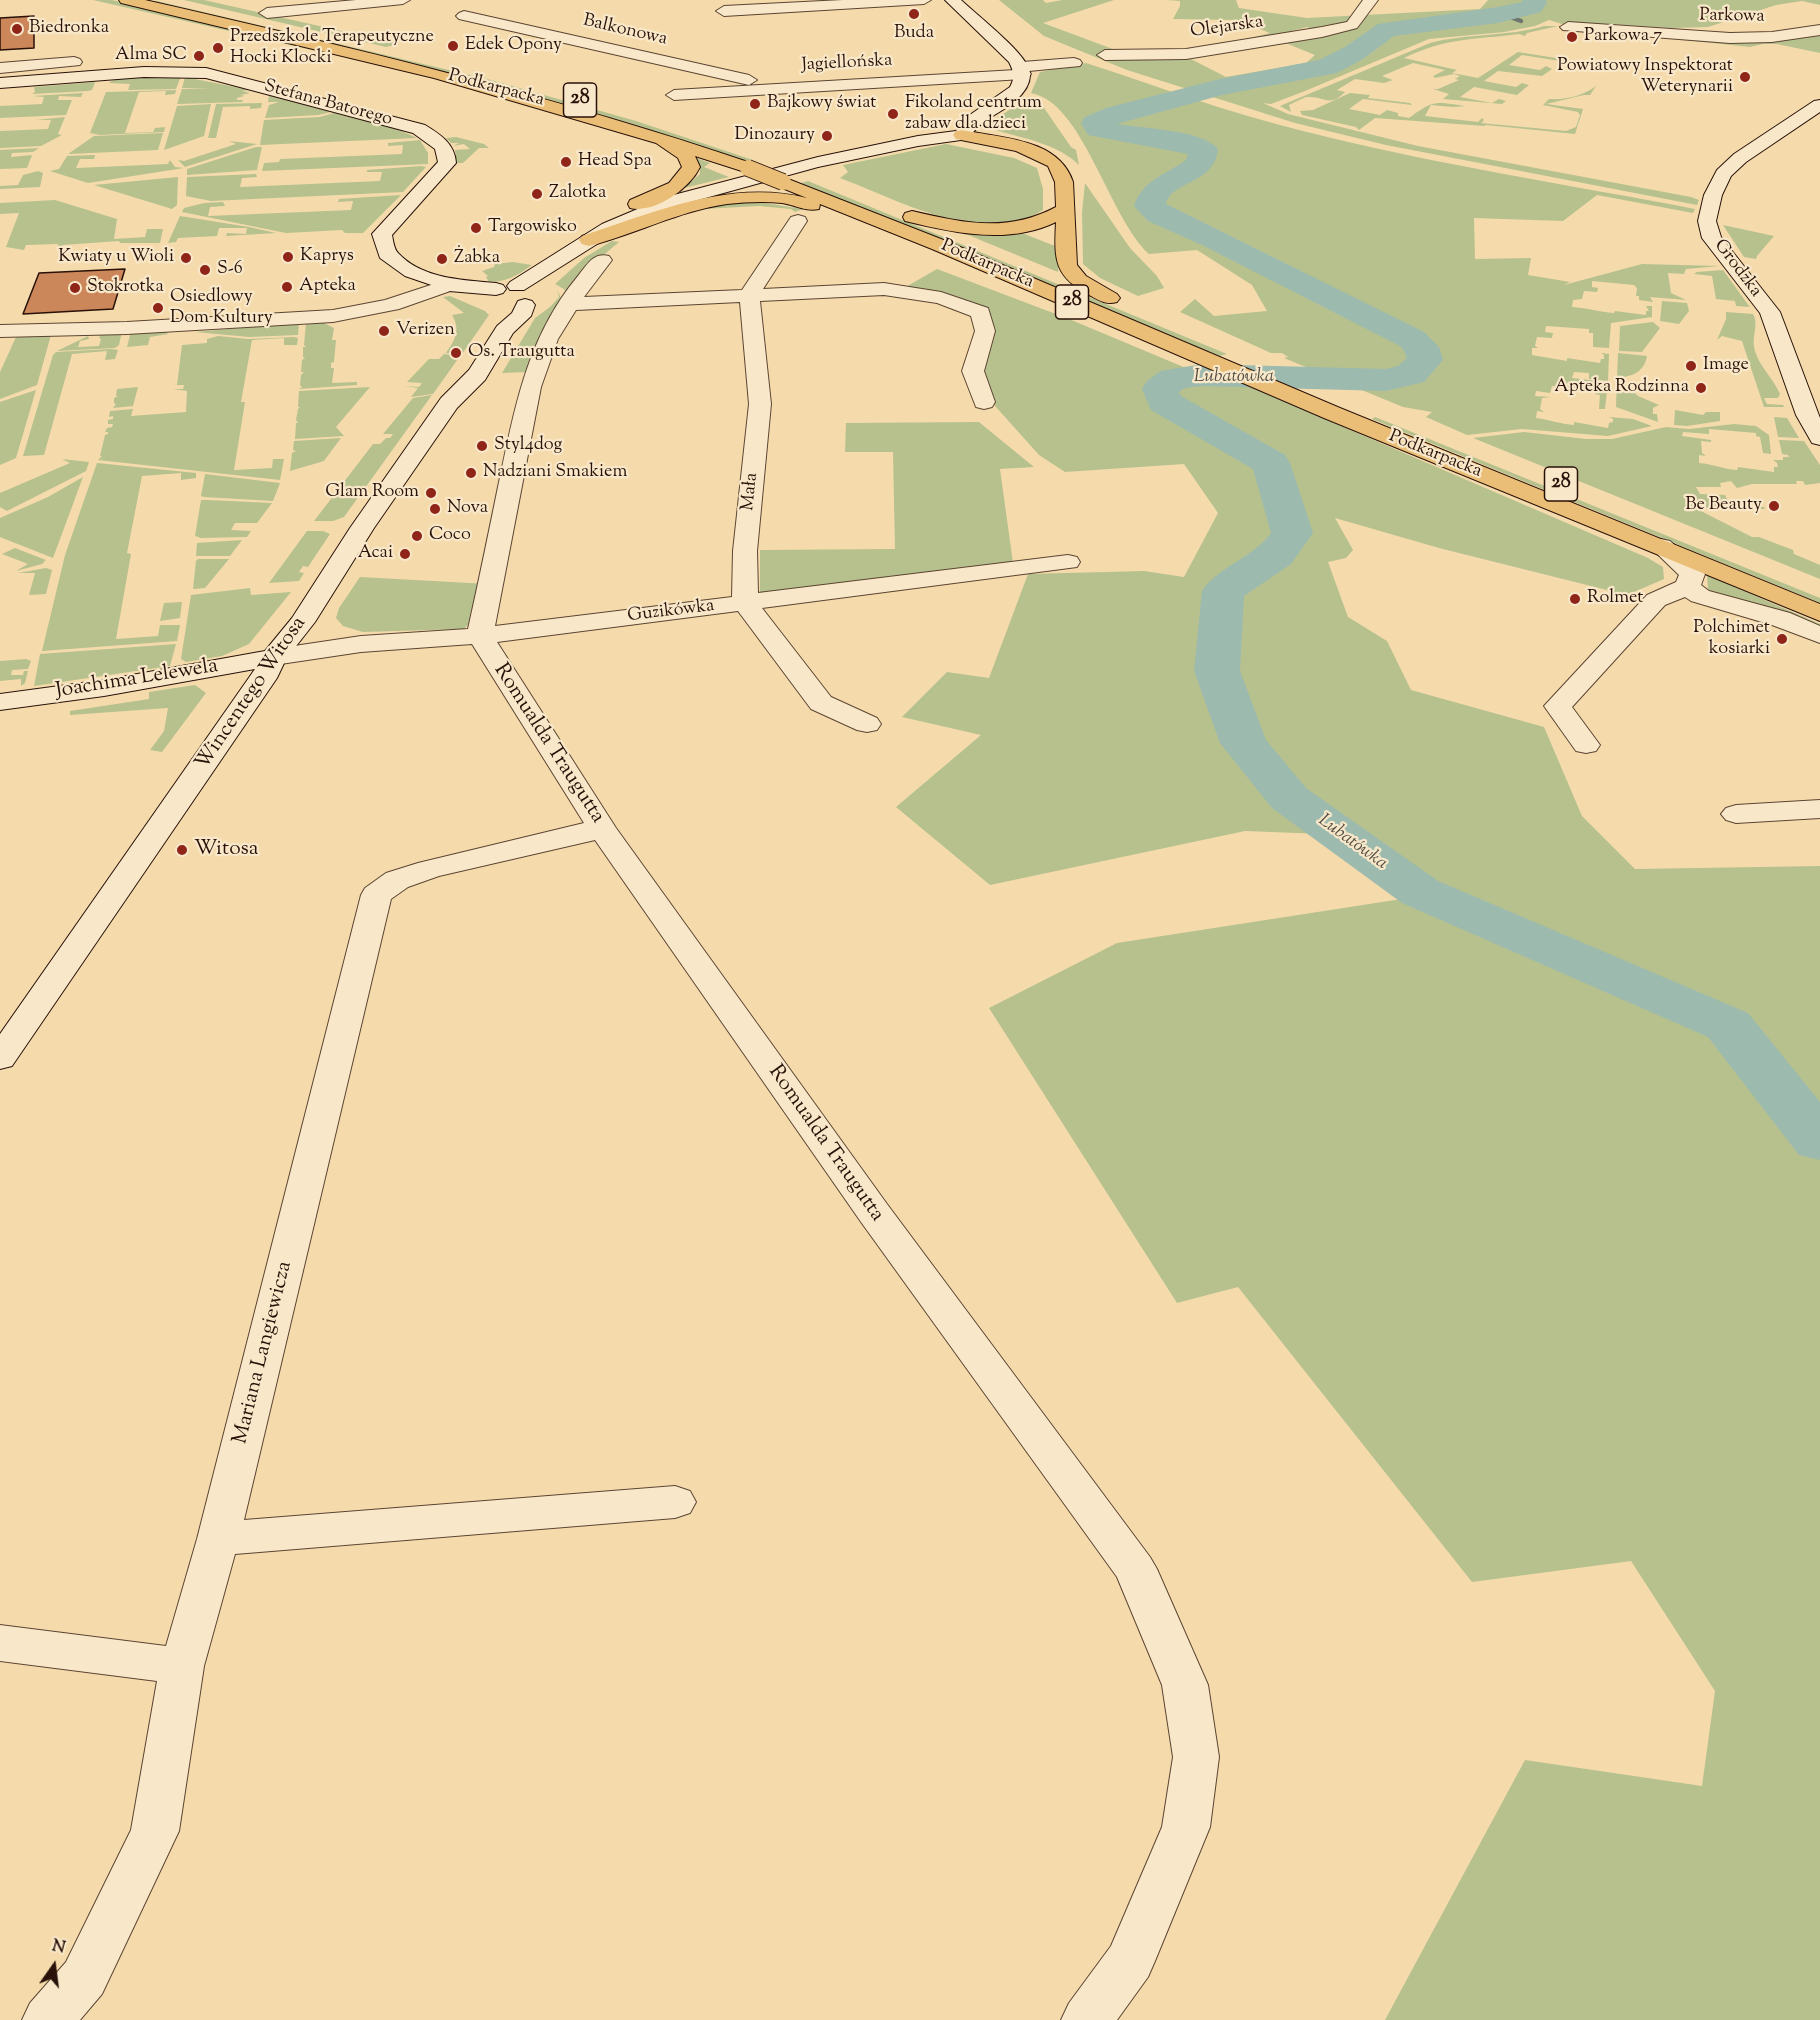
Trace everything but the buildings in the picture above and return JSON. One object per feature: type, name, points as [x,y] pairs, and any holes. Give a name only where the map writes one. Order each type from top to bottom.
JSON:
[{"type":"main road","name":"Podkarpacka","points":[[126,0],[477,83],[657,137],[748,168],[939,245],[1332,413],[1820,613]]},
{"type":"main road","name":"Podkarpacka","points":[[168,0],[520,83],[671,128],[767,161],[1110,298],[1820,591]]},
{"type":"main road","points":[[962,135],[1021,148],[1057,164],[1065,177],[1067,266],[1077,279],[1110,298]]},
{"type":"main road","points":[[595,250],[600,225],[617,213],[663,194],[686,178],[691,167],[686,155],[657,137]]},
{"type":"main road","points":[[595,250],[705,202],[734,198],[759,198],[807,204],[887,232],[939,245]]},
{"type":"main road","points":[[909,217],[963,228],[1001,230],[1032,226],[1064,210]]},
{"type":"street","points":[[267,13],[403,0]]},
{"type":"street","points":[[724,11],[924,0]]},
{"type":"street","points":[[952,0],[1023,71]]},
{"type":"street","name":"Olejarska","points":[[1105,55],[1186,54],[1357,25],[1371,0]]},
{"type":"street","name":"Balkonowa","points":[[464,15],[778,87]]},
{"type":"street","name":"Parkowa","points":[[1568,27],[1730,38],[1772,37],[1820,30]]},
{"type":"street","points":[[0,68],[74,62]]},
{"type":"street","points":[[1023,71],[1074,63]]},
{"type":"street","points":[[497,305],[581,285],[595,250],[627,219],[700,192],[818,162],[918,141],[962,135],[969,124],[1008,100],[1023,71]]},
{"type":"street","name":"Jagiellońska","points":[[674,95],[1023,71]]},
{"type":"street","name":"Stefana Batorego","points":[[0,83],[144,72],[206,73],[419,129],[434,137],[446,150],[447,164],[382,234],[387,254],[412,272],[497,305]]},
{"type":"street","name":"Grodzka","points":[[1820,105],[1740,158],[1723,174],[1713,195],[1707,221],[1712,238],[1770,312],[1807,415],[1820,438]]},
{"type":"street","points":[[749,294],[798,220]]},
{"type":"street","name":"Wincentego Witosa","points":[[0,1059],[153,840],[263,678],[274,657],[302,622],[362,528],[448,403],[477,375],[494,350],[497,305],[521,316],[539,296],[552,266],[595,250]]},
{"type":"street","points":[[0,331],[127,328],[333,316],[365,312],[451,286]]},
{"type":"street","points":[[539,296],[901,290],[960,303],[981,312],[985,331],[973,371],[984,402]]},
{"type":"street","name":"Mała","points":[[745,603],[745,551],[760,404],[749,294]]},
{"type":"street","points":[[480,636],[530,387],[548,339],[539,296]]},
{"type":"street","points":[[1586,744],[1558,706],[1656,600],[1687,587],[1692,574],[1661,546]]},
{"type":"street","name":"Guzikówka","points":[[274,657],[361,644],[480,636],[1068,562]]},
{"type":"street","points":[[1687,587],[1700,596],[1781,619],[1820,635]]},
{"type":"street","points":[[745,603],[821,703],[867,724]]},
{"type":"street","points":[[302,622],[343,643],[361,644]]},
{"type":"street","name":"Romualda Traugutta","points":[[480,636],[603,830],[873,1213],[1135,1569],[1185,1685],[1196,1756],[1186,1827],[1130,1961],[1087,2020]]},
{"type":"street","name":"Joachima Lelewela","points":[[0,702],[104,688],[274,657]]},
{"type":"street","points":[[1736,814],[1820,809]]},
{"type":"street","name":"Mariana Langiewicza","points":[[48,2020],[84,1978],[155,1832],[182,1666],[218,1539],[376,895],[397,880],[429,869],[585,832],[603,830]]},
{"type":"street","points":[[218,1539],[675,1502]]},
{"type":"street","points":[[0,1643],[182,1666]]},
{"type":"green space","points":[[93,0],[112,0],[330,54]]},
{"type":"green space","points":[[141,0],[157,1],[491,80],[636,121],[753,160],[746,162],[597,114],[446,72]]},
{"type":"green space","points":[[184,0],[204,0],[399,44],[386,47]]},
{"type":"green space","points":[[999,0],[1043,0],[1046,3],[1062,0],[1114,0],[1043,23],[1126,54],[1185,56],[1226,77],[1306,63],[1315,55],[1283,42],[1359,27],[1350,23],[1317,30],[1307,27],[1288,32],[1291,36],[1254,37],[1270,33],[1237,20],[1173,19],[1180,6],[1180,1],[1167,0],[1236,0],[1239,8],[1307,18],[1480,9],[1488,0],[1820,0],[1820,5],[1802,1],[1776,5],[1708,27],[1671,28],[1592,23],[1591,26],[1562,24],[1549,20],[1535,26],[1504,32],[1429,39],[1305,91],[1271,104],[1263,103],[1288,114],[1418,146],[1691,197],[1699,200],[1697,205],[1386,145],[1295,123],[1127,70],[1044,36]]},
{"type":"green space","points":[[1544,26],[1558,26],[1527,33],[1525,36],[1519,34],[1448,43],[1404,58],[1457,70],[1452,73],[1478,78],[1518,52],[1562,59],[1560,61],[1522,55],[1509,65],[1540,70],[1546,66],[1552,69],[1542,76],[1498,71],[1484,81],[1516,87],[1522,83],[1529,85],[1517,95],[1474,87],[1460,97],[1492,103],[1499,99],[1506,101],[1502,104],[1443,99],[1449,94],[1433,89],[1459,80],[1455,79],[1460,76],[1454,74],[1435,78],[1433,76],[1445,70],[1413,63],[1382,76],[1393,80],[1384,83],[1355,79],[1337,90],[1345,92],[1335,99],[1307,97],[1289,105],[1291,112],[1280,106],[1430,43],[1516,32]]},
{"type":"green space","points":[[1820,33],[1820,53],[1777,44],[1750,47],[1684,40],[1688,38]]},
{"type":"green space","points":[[1086,63],[1248,116],[1352,143],[1449,164],[1695,209],[1693,213],[1597,195],[1563,221],[1474,218],[1475,259],[1531,258],[1528,275],[1570,282],[1564,285],[1642,264],[1720,266],[1686,269],[1684,274],[1668,273],[1671,293],[1686,300],[1650,297],[1653,302],[1639,300],[1639,296],[1636,296],[1637,288],[1634,285],[1592,281],[1592,287],[1598,288],[1597,292],[1584,291],[1582,299],[1573,300],[1572,307],[1646,315],[1646,311],[1649,311],[1646,306],[1652,306],[1652,317],[1611,323],[1609,348],[1593,347],[1593,333],[1589,333],[1589,329],[1546,326],[1545,332],[1553,333],[1552,338],[1537,337],[1535,346],[1538,348],[1532,348],[1532,355],[1567,361],[1567,358],[1600,363],[1601,359],[1604,359],[1601,353],[1609,354],[1608,381],[1589,379],[1589,373],[1574,372],[1572,378],[1608,382],[1605,409],[1599,409],[1600,395],[1595,394],[1595,391],[1552,386],[1550,393],[1536,391],[1535,396],[1551,397],[1542,398],[1540,409],[1544,412],[1537,411],[1536,418],[1608,428],[1609,423],[1613,422],[1613,419],[1609,417],[1633,419],[1652,426],[1608,436],[1522,429],[1467,435],[1426,417],[1432,412],[1403,407],[1284,358],[1288,357],[1282,353],[1271,353],[1180,312],[1195,299],[1214,316],[1267,311],[1252,285],[1197,250],[1149,254],[1135,237],[1081,138],[1066,117],[1049,101],[1031,93],[1040,72]]},
{"type":"green space","points":[[181,76],[176,89],[128,90],[130,84],[109,83],[132,77]]},
{"type":"green space","points":[[185,77],[250,90],[242,91],[250,93],[237,98],[237,100],[243,100],[242,102],[177,104],[182,89],[211,88],[182,88]]},
{"type":"green space","points":[[95,82],[92,90],[88,91],[32,94],[35,92],[34,87]]},
{"type":"green space","points":[[1596,86],[1590,95],[1546,104],[1583,109],[1575,134],[1486,125],[1375,118],[1359,130],[1356,127],[1302,115],[1300,111],[1313,110],[1350,93],[1370,95],[1368,98],[1412,105],[1363,99],[1349,109],[1380,115],[1387,110],[1398,113],[1398,116],[1409,118],[1424,108],[1435,103],[1447,104],[1466,106],[1431,105],[1425,116],[1478,122],[1482,118],[1484,120],[1481,123],[1566,131],[1576,127],[1580,115],[1578,112],[1543,105],[1549,99],[1574,97]]},
{"type":"green space","points":[[176,90],[175,94],[165,95],[166,91],[139,92],[125,133],[153,132],[155,128],[165,127],[164,132],[100,135],[90,133],[106,92]]},
{"type":"green space","points":[[83,93],[81,97],[59,96],[58,100],[72,100],[66,115],[0,118],[0,106],[42,104],[44,97],[32,96]]},
{"type":"green space","points":[[269,95],[331,112],[318,115],[265,118],[269,105],[279,102],[268,102]]},
{"type":"green space","points":[[1028,98],[1042,105],[1071,147],[1076,150],[1079,165],[1051,147],[995,130],[986,125]]},
{"type":"green space","points":[[262,103],[261,108],[223,107],[216,138],[208,138],[216,104]]},
{"type":"green space","points":[[211,104],[204,136],[164,150],[177,106]]},
{"type":"green space","points":[[334,113],[397,129],[417,138],[260,145],[264,120],[320,117]]},
{"type":"green space","points":[[65,117],[58,134],[62,135],[41,146],[0,148],[0,131],[48,129],[51,120],[36,120]]},
{"type":"green space","points":[[163,133],[158,150],[68,154],[94,136]]},
{"type":"green space","points":[[456,137],[484,144],[489,148],[479,148],[463,163],[456,163],[455,150],[470,149],[464,144],[453,146],[459,143],[451,143],[446,138]]},
{"type":"green space","points":[[420,140],[428,153],[428,164],[262,171],[264,163],[279,162],[280,159],[402,154],[403,145],[388,146],[388,143]]},
{"type":"green space","points":[[229,141],[257,144],[185,167],[178,160],[184,161],[236,144]]},
{"type":"green space","points":[[946,144],[1014,158],[1037,168],[1043,189],[1043,210],[1019,220],[994,224],[968,222],[914,208],[840,178],[848,172],[843,165]]},
{"type":"green space","points":[[262,147],[257,170],[187,175],[187,169]]},
{"type":"green space","points":[[39,148],[33,152],[12,153],[11,157],[32,155],[27,168],[0,169],[0,150]]},
{"type":"green space","points":[[95,155],[94,159],[80,159],[76,168],[168,164],[170,160],[175,167],[184,168],[88,183],[50,171],[59,169],[67,156]]},
{"type":"green space","points":[[696,158],[710,163],[704,167],[729,177],[684,188],[700,174],[700,166]]},
{"type":"green space","points":[[426,167],[403,192],[211,201],[186,196],[187,177],[256,174],[257,177],[242,178],[240,187],[380,181],[382,172],[367,172],[367,170]]},
{"type":"green space","points":[[38,171],[43,173],[40,187],[0,189],[0,186],[18,185],[23,175]]},
{"type":"green space","points":[[178,177],[177,205],[172,209],[94,185]]},
{"type":"green space","points":[[808,181],[1227,354],[1219,356],[801,183]]},
{"type":"green space","points":[[1085,183],[1130,248],[1157,276],[1164,288],[1138,296],[1100,278],[1083,264],[1082,212]]},
{"type":"green space","points":[[401,195],[363,233],[345,233],[342,230],[286,233],[182,212],[184,208],[204,203],[223,202],[225,206],[210,207],[208,216],[351,210],[353,201],[338,202],[339,199]]},
{"type":"green space","points":[[55,200],[117,219],[114,239],[145,237],[147,229],[163,229],[160,243],[120,243],[119,241],[63,245],[62,248],[58,248],[58,244],[26,245],[24,250],[6,247],[19,213],[0,214],[0,203]]},
{"type":"green space","points":[[758,202],[803,209],[795,212],[791,209],[759,206],[703,209],[734,203]]},
{"type":"green space","points":[[180,216],[276,233],[226,236],[227,233],[246,234],[247,228],[219,228],[217,236],[178,238],[176,242],[168,243]]},
{"type":"green space","points":[[1723,225],[1774,236],[1756,259],[1744,257]]},
{"type":"green space","points":[[956,230],[1017,231],[1060,248],[1058,272]]},
{"type":"green space","points":[[612,241],[619,242],[574,280],[571,285],[574,287],[568,297],[564,289],[555,284],[584,258]]},
{"type":"green space","points":[[513,262],[532,265],[512,277],[495,282],[489,282],[486,277],[488,276],[482,271],[494,267],[495,264]]},
{"type":"green space","points":[[937,269],[1069,319],[1193,371],[1239,382],[1648,558],[1663,567],[1664,579],[1627,595],[1439,548],[1335,518],[1353,550],[1346,558],[1328,562],[1348,617],[1387,641],[1411,690],[1544,727],[1582,816],[1635,869],[1820,866],[1820,2020],[1385,2020],[1525,1760],[1702,1786],[1715,1691],[1631,1561],[1472,1582],[1238,1287],[1177,1303],[989,1008],[1117,943],[1408,898],[1322,834],[1245,831],[990,885],[896,807],[981,735],[902,717],[947,672],[989,678],[1028,574],[1144,571],[1184,577],[1218,513],[1184,464],[1065,472],[1039,455],[987,397],[978,372],[985,309],[904,288]]},
{"type":"green space","points":[[1723,270],[1750,307],[1736,306],[1735,301],[1716,299],[1712,276],[1694,274]]},
{"type":"green space","points":[[557,290],[562,300],[529,372],[502,373],[535,318],[559,297]]},
{"type":"green space","points":[[450,296],[485,311],[489,315],[462,354],[446,353],[456,335],[455,320],[452,315],[464,313],[443,297]]},
{"type":"green space","points":[[1662,301],[1687,303],[1689,311],[1679,324],[1660,321]]},
{"type":"green space","points":[[1726,312],[1753,314],[1756,354],[1780,394],[1778,398],[1764,398],[1767,404],[1784,407],[1764,407],[1742,341],[1722,336],[1717,340],[1726,319]]},
{"type":"green space","points":[[322,322],[334,328],[332,340],[336,340],[334,362],[331,363],[331,368],[334,368],[332,383],[357,382],[357,385],[299,389],[302,387],[300,385],[301,375],[304,372],[301,372],[302,360],[305,358],[303,347],[306,347],[304,345],[306,323]]},
{"type":"green space","points":[[1653,322],[1660,328],[1642,352],[1619,351],[1620,326]]},
{"type":"green space","points":[[299,323],[298,335],[249,337],[195,332]]},
{"type":"green space","points":[[122,331],[119,345],[115,348],[57,351],[88,336],[89,339],[80,341],[78,347],[99,346],[102,333]]},
{"type":"green space","points":[[131,331],[165,331],[168,334],[150,337],[148,345],[127,347]]},
{"type":"green space","points":[[51,335],[37,385],[0,399],[0,372],[16,337]]},
{"type":"green space","points":[[218,336],[248,339],[294,337],[298,338],[297,345],[284,345],[284,338],[252,340],[241,402],[245,402],[234,470],[272,468],[273,459],[284,459],[280,480],[98,460],[102,456],[100,456],[105,435],[108,434],[105,432],[113,424],[108,424],[108,420],[113,419],[113,416],[109,417],[110,411],[133,409],[131,416],[186,412],[187,391],[173,389],[183,389],[184,385],[177,385],[182,345],[207,343],[207,339]]},
{"type":"green space","points":[[118,350],[115,359],[105,360],[107,351],[72,354],[44,455],[23,456],[53,355],[56,352]]},
{"type":"green space","points":[[1618,353],[1647,356],[1639,371],[1624,377],[1625,384],[1638,396],[1659,405],[1653,408],[1653,414],[1657,414],[1658,422],[1616,407]]},
{"type":"green space","points":[[444,354],[460,356],[433,394],[411,397],[418,388],[404,386],[419,387],[422,383],[407,382],[429,359],[439,359]]},
{"type":"green space","points":[[138,387],[133,406],[113,408],[116,404],[114,398],[118,396],[116,396],[117,389]]},
{"type":"green space","points":[[370,387],[336,427],[344,436],[295,439],[296,423],[298,423],[296,420],[300,407],[298,407],[299,391]]},
{"type":"green space","points":[[36,390],[16,458],[0,465],[0,402]]},
{"type":"green space","points":[[432,395],[344,517],[333,521],[314,521],[373,444],[380,444],[386,438],[390,438],[393,434],[383,434],[413,398]]},
{"type":"green space","points":[[1675,410],[1703,415],[1706,412],[1720,412],[1720,421],[1687,426],[1674,425]]},
{"type":"green space","points":[[1375,417],[1820,598],[1820,603],[1372,419]]},
{"type":"green space","points":[[1774,417],[1787,418],[1799,438],[1778,437]]},
{"type":"green space","points":[[979,422],[1034,467],[1000,469],[1013,563],[760,594],[760,550],[895,549],[893,452],[845,452],[846,423]]},
{"type":"green space","points":[[1734,424],[1756,426],[1769,435],[1771,454],[1763,453],[1760,437],[1756,436],[1756,433],[1709,429],[1709,434],[1683,432],[1682,436],[1711,440],[1711,442],[1701,441],[1702,453],[1706,456],[1699,455],[1699,463],[1737,470],[1738,467],[1774,472],[1774,467],[1778,467],[1773,460],[1783,460],[1783,457],[1789,457],[1782,454],[1779,440],[1804,441],[1820,465],[1820,483],[1805,485],[1803,481],[1796,481],[1797,484],[1752,484],[1737,488],[1731,481],[1720,483],[1721,487],[1696,487],[1700,494],[1725,495],[1730,505],[1764,507],[1765,509],[1695,508],[1752,537],[1759,537],[1793,550],[1794,554],[1820,565],[1820,579],[1473,438],[1524,432],[1586,439],[1612,439],[1666,427],[1689,429]]},
{"type":"green space","points":[[341,438],[324,461],[290,471],[292,453],[296,451],[293,450],[294,441]]},
{"type":"green space","points":[[62,459],[89,462],[86,471],[7,511],[0,507],[0,493],[70,463]]},
{"type":"green space","points":[[97,463],[196,473],[196,478],[181,480],[181,473],[142,476],[127,553],[131,554],[116,639],[158,636],[160,625],[180,625],[177,641],[42,651],[65,555]]},
{"type":"green space","points":[[205,474],[280,483],[273,501],[204,497],[201,496]]},
{"type":"green space","points":[[83,477],[53,558],[0,537],[0,518],[48,497]]},
{"type":"green space","points":[[201,500],[272,503],[257,523],[235,523],[231,530],[251,531],[247,537],[201,538],[195,536]]},
{"type":"green space","points":[[307,531],[323,531],[330,534],[308,567],[303,566],[299,572],[304,573],[299,581],[269,583]]},
{"type":"green space","points":[[242,540],[230,556],[196,556],[197,543]]},
{"type":"green space","points":[[15,548],[46,560],[42,564],[16,571],[28,564],[2,554]]},
{"type":"green space","points":[[198,559],[229,559],[205,588],[193,589]]},
{"type":"green space","points":[[46,568],[52,570],[46,594],[29,595],[35,573],[18,573]]},
{"type":"green space","points":[[1707,575],[1820,624],[1820,628],[1765,606],[1713,593],[1708,589]]},
{"type":"green space","points":[[360,577],[485,584],[474,618],[464,629],[363,632],[343,626],[336,618],[339,608]]},
{"type":"green space","points":[[250,588],[251,595],[291,592],[249,644],[222,656],[186,662],[181,659],[191,595]]},
{"type":"green space","points":[[182,602],[180,618],[160,621],[164,603]]},
{"type":"green space","points":[[176,644],[170,666],[34,686],[40,654]]},
{"type":"green space","points":[[26,659],[31,661],[28,669],[12,670],[11,675],[23,675],[24,671],[28,671],[25,683],[21,686],[21,679],[0,681],[0,661]]},
{"type":"green space","points":[[195,685],[206,693],[162,752],[150,750],[164,731],[168,708],[70,715],[70,711],[149,699],[149,692]]},
{"type":"waterway","name":"Lubatówka","points":[[1534,0],[1532,7],[1498,15],[1387,29],[1354,53],[1327,67],[1220,87],[1116,114],[1095,123],[1098,129],[1165,139],[1203,149],[1202,159],[1196,167],[1159,190],[1152,197],[1150,206],[1159,214],[1213,238],[1412,339],[1421,347],[1425,360],[1411,374],[1386,380],[1202,375],[1174,379],[1160,389],[1164,402],[1271,463],[1292,533],[1276,555],[1223,591],[1217,671],[1244,743],[1289,798],[1420,892],[1728,1025],[1820,1141]]},
{"type":"waterway","points":[[1502,14],[1521,21]]},
{"type":"place","name":"Buda","points":[[914,14]]},
{"type":"place","name":"Biedronka","points":[[17,29]]},
{"type":"place","name":"Parkowa 7","points":[[1572,37]]},
{"type":"place","name":"Edek Opony","points":[[453,46]]},
{"type":"place","name":"Przedszkole Terapeutyczne Hocki Klocki","points":[[218,48]]},
{"type":"place","name":"Alma SC","points":[[199,56]]},
{"type":"place","name":"Powiatowy Inspektorat Weterynarii","points":[[1745,77]]},
{"type":"place","name":"Bajkowy świat","points":[[755,104]]},
{"type":"place","name":"Fikoland centrum zabaw dla dzieci","points":[[893,114]]},
{"type":"place","name":"Dinozaury","points":[[827,136]]},
{"type":"place","name":"Head Spa","points":[[566,162]]},
{"type":"place","name":"Zalotka","points":[[537,194]]},
{"type":"place","name":"Targowisko","points":[[476,228]]},
{"type":"place","name":"Kaprys","points":[[288,257]]},
{"type":"place","name":"Kwiaty u Wioli","points":[[186,258]]},
{"type":"place","name":"Żabka","points":[[442,259]]},
{"type":"place","name":"S-6","points":[[205,270]]},
{"type":"place","name":"Apteka","points":[[287,287]]},
{"type":"place","name":"Stokrotka","points":[[75,288]]},
{"type":"place","name":"Osiedlowy Dom Kultury","points":[[158,308]]},
{"type":"place","name":"Verizen","points":[[384,331]]},
{"type":"place","name":"Os. Traugutta","points":[[456,353]]},
{"type":"place","name":"Image","points":[[1691,366]]},
{"type":"place","name":"Apteka Rodzinna","points":[[1701,388]]},
{"type":"place","name":"Styl4dog","points":[[482,446]]},
{"type":"place","name":"Nadziani Smakiem","points":[[471,473]]},
{"type":"place","name":"Glam Room","points":[[431,493]]},
{"type":"place","name":"Be Beauty","points":[[1774,506]]},
{"type":"place","name":"Nova","points":[[435,509]]},
{"type":"place","name":"Coco","points":[[417,536]]},
{"type":"place","name":"Acai","points":[[405,554]]},
{"type":"place","name":"Rolmet","points":[[1575,599]]},
{"type":"place","name":"Polchimet kosiarki","points":[[1782,639]]},
{"type":"place","name":"Witosa","points":[[182,850]]}]
